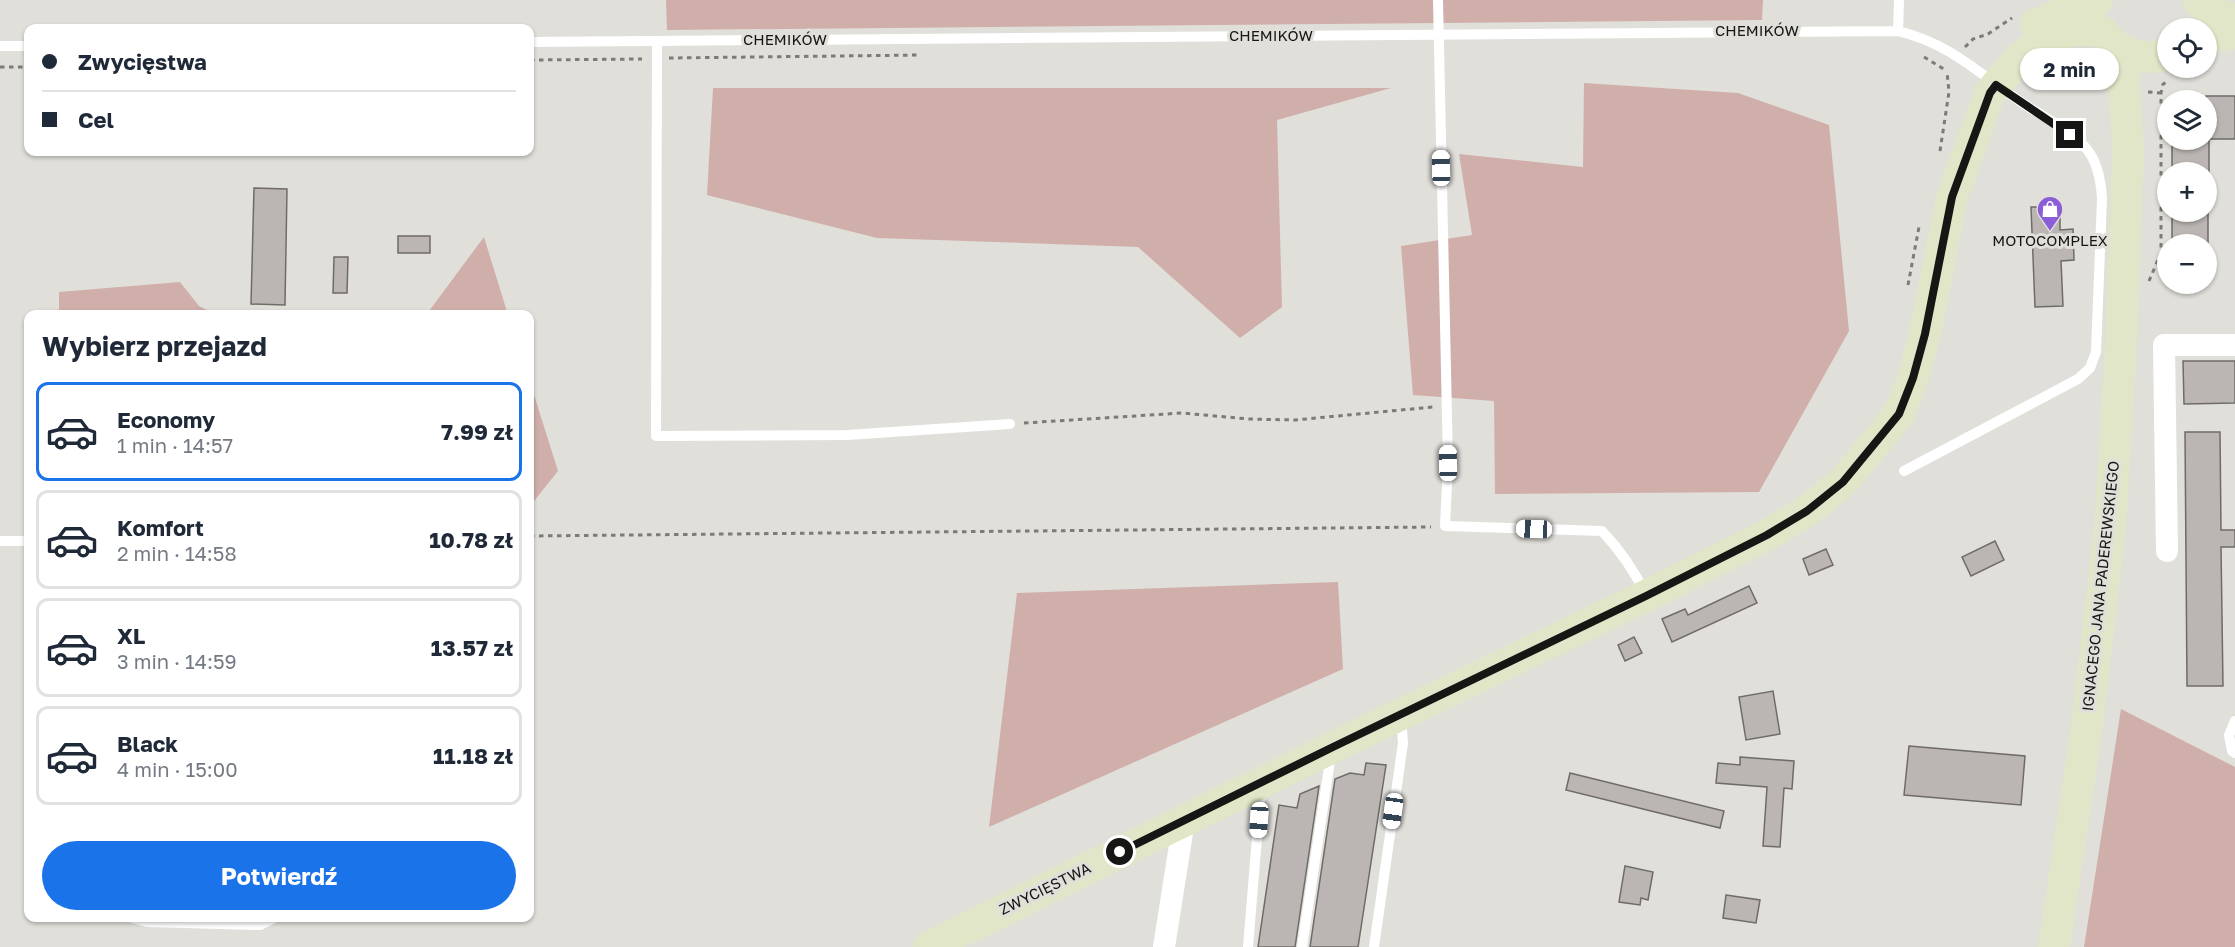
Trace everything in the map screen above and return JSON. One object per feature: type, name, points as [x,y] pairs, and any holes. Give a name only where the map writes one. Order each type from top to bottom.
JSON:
[{"type":"street","name":"IGNACEGO JANA PADEREWSKIEGO","points":[[2098,0],[2099,20],[2112,41],[2128,152]]},
{"type":"street","name":"ZWYCIĘSTWA","points":[[1974,66],[2027,29],[2098,0]]},
{"type":"street","points":[[2196,0],[2209,11],[2235,21]]},
{"type":"street","points":[[2194,18],[2196,0]]},
{"type":"street","name":"ZWYCIĘSTWA","points":[[1974,66],[2019,58],[2040,43],[2071,32],[2086,30],[2112,41],[2133,56],[2157,56]]},
{"type":"street","points":[[2217,36],[2235,33]]},
{"type":"street","name":"IGNACEGO JANA PADEREWSKIEGO","points":[[2054,947],[2088,721],[2110,528],[2121,345],[2128,152],[2141,91],[2157,63]]},
{"type":"street","name":"ZWYCIĘSTWA","points":[[930,947],[1767,535],[1807,511],[1843,482],[1899,414],[1913,378],[1925,334],[1952,197],[1979,117],[1990,93],[1974,66]]},
{"type":"street","points":[[2167,552],[2164,345],[2235,345]]},
{"type":"street","points":[[1164,947],[1184,820]]},
{"type":"lane","points":[[1438,0],[1448,463],[1445,526],[1602,531],[1614,544],[1641,584],[1646,596]]},
{"type":"lane","points":[[1898,31],[1899,0]]},
{"type":"lane","name":"CHEMIKÓW","points":[[534,42],[1437,35],[1750,30],[1898,31],[1937,44],[1958,55],[2086,148],[2101,181],[2102,199],[2096,352],[2090,368],[2078,379],[1904,471]]},
{"type":"lane","points":[[657,41],[656,436],[847,435],[1010,424]]},
{"type":"lane","points":[[0,46],[24,46]]},
{"type":"lane","points":[[0,541],[24,541]]},
{"type":"lane","points":[[1374,947],[1403,743],[1401,715]]},
{"type":"lane","points":[[2235,721],[2229,735],[2232,751],[2235,753]]},
{"type":"lane","points":[[1302,947],[1333,747]]},
{"type":"lane","points":[[1248,947],[1262,783]]},
{"type":"lane","points":[[147,922],[260,925],[266,922]]},
{"type":"path","points":[[1940,157],[1949,92],[1947,71],[1974,66],[1973,39],[1988,34],[2019,15]]},
{"type":"path","points":[[0,67],[24,67]]},
{"type":"path","points":[[2147,92],[2161,93],[2161,253],[2148,284]]},
{"type":"path","points":[[1907,292],[1915,238],[1922,218]]},
{"type":"path","points":[[1010,424],[1182,413],[1249,419],[1295,420],[1447,406]]},
{"type":"path","points":[[534,536],[1445,526]]},
{"type":"shaded area","points":[[666,0],[1763,0],[1762,20],[667,30]]},
{"type":"shaded area","points":[[1584,83],[1738,93],[1829,125],[1849,331],[1759,492],[1495,494],[1494,401],[1413,395],[1401,246],[1472,235],[1459,154],[1583,167]]},
{"type":"shaded area","points":[[713,88],[1391,88],[1277,120],[1282,307],[1240,338],[1138,247],[877,238],[707,195]]},
{"type":"shaded area","points":[[484,237],[506,310],[430,310]]},
{"type":"shaded area","points":[[180,282],[199,306],[207,310],[59,310],[59,292]]},
{"type":"shaded area","points":[[534,395],[558,471],[534,501]]},
{"type":"shaded area","points":[[1338,582],[1343,669],[989,827],[1017,593]]},
{"type":"shaded area","points":[[2121,709],[2235,767],[2235,947],[2084,947]]},
{"type":"building","points":[[2217,96],[2235,96],[2235,139],[2217,139]]},
{"type":"building","points":[[2172,150],[2209,150],[2209,162],[2172,162]]},
{"type":"building","points":[[254,188],[287,189],[285,305],[251,304]]},
{"type":"building","points":[[2031,207],[2060,207],[2060,230],[2073,229],[2074,260],[2061,261],[2063,306],[2035,307]]},
{"type":"building","points":[[2172,222],[2208,222],[2208,234],[2172,234]]},
{"type":"building","points":[[398,236],[430,236],[430,253],[398,253]]},
{"type":"building","points":[[334,257],[348,257],[347,293],[333,293]]},
{"type":"building","points":[[2183,361],[2235,361],[2235,403],[2184,404]]},
{"type":"building","points":[[2185,432],[2220,432],[2221,530],[2235,530],[2235,547],[2221,547],[2223,686],[2187,686]]},
{"type":"building","points":[[1995,541],[2004,560],[1971,576],[1962,557]]},
{"type":"building","points":[[1826,549],[1833,565],[1809,575],[1803,559]]},
{"type":"building","points":[[1749,586],[1757,603],[1672,642],[1662,619],[1685,609],[1688,615]]},
{"type":"building","points":[[1634,637],[1642,653],[1625,661],[1618,645]]},
{"type":"building","points":[[1773,691],[1780,734],[1746,740],[1739,697]]},
{"type":"building","points":[[1909,746],[2025,756],[2021,805],[1904,795]]},
{"type":"building","points":[[1740,757],[1794,761],[1792,789],[1784,788],[1780,847],[1763,846],[1767,787],[1716,783],[1718,763],[1740,765]]},
{"type":"building","points":[[1366,763],[1386,765],[1358,947],[1310,947],[1335,779],[1350,773],[1364,775]]},
{"type":"building","points":[[1570,773],[1724,811],[1720,828],[1566,790]]},
{"type":"building","points":[[1319,786],[1295,947],[1258,947],[1279,805],[1297,808],[1300,794]]},
{"type":"building","points":[[1625,866],[1653,872],[1648,900],[1641,898],[1640,905],[1619,902]]},
{"type":"building","points":[[1726,895],[1760,900],[1756,923],[1723,918]]},
{"type":"place","name":"MOTOCOMPLEX","points":[[2050,232]]},
{"type":"route","points":[[1120,852],[1646,596],[1767,535],[1807,511],[1843,482],[1899,414],[1913,378],[1925,334],[1952,197],[1979,117],[1990,93],[1996,85],[2070,135]]}]
